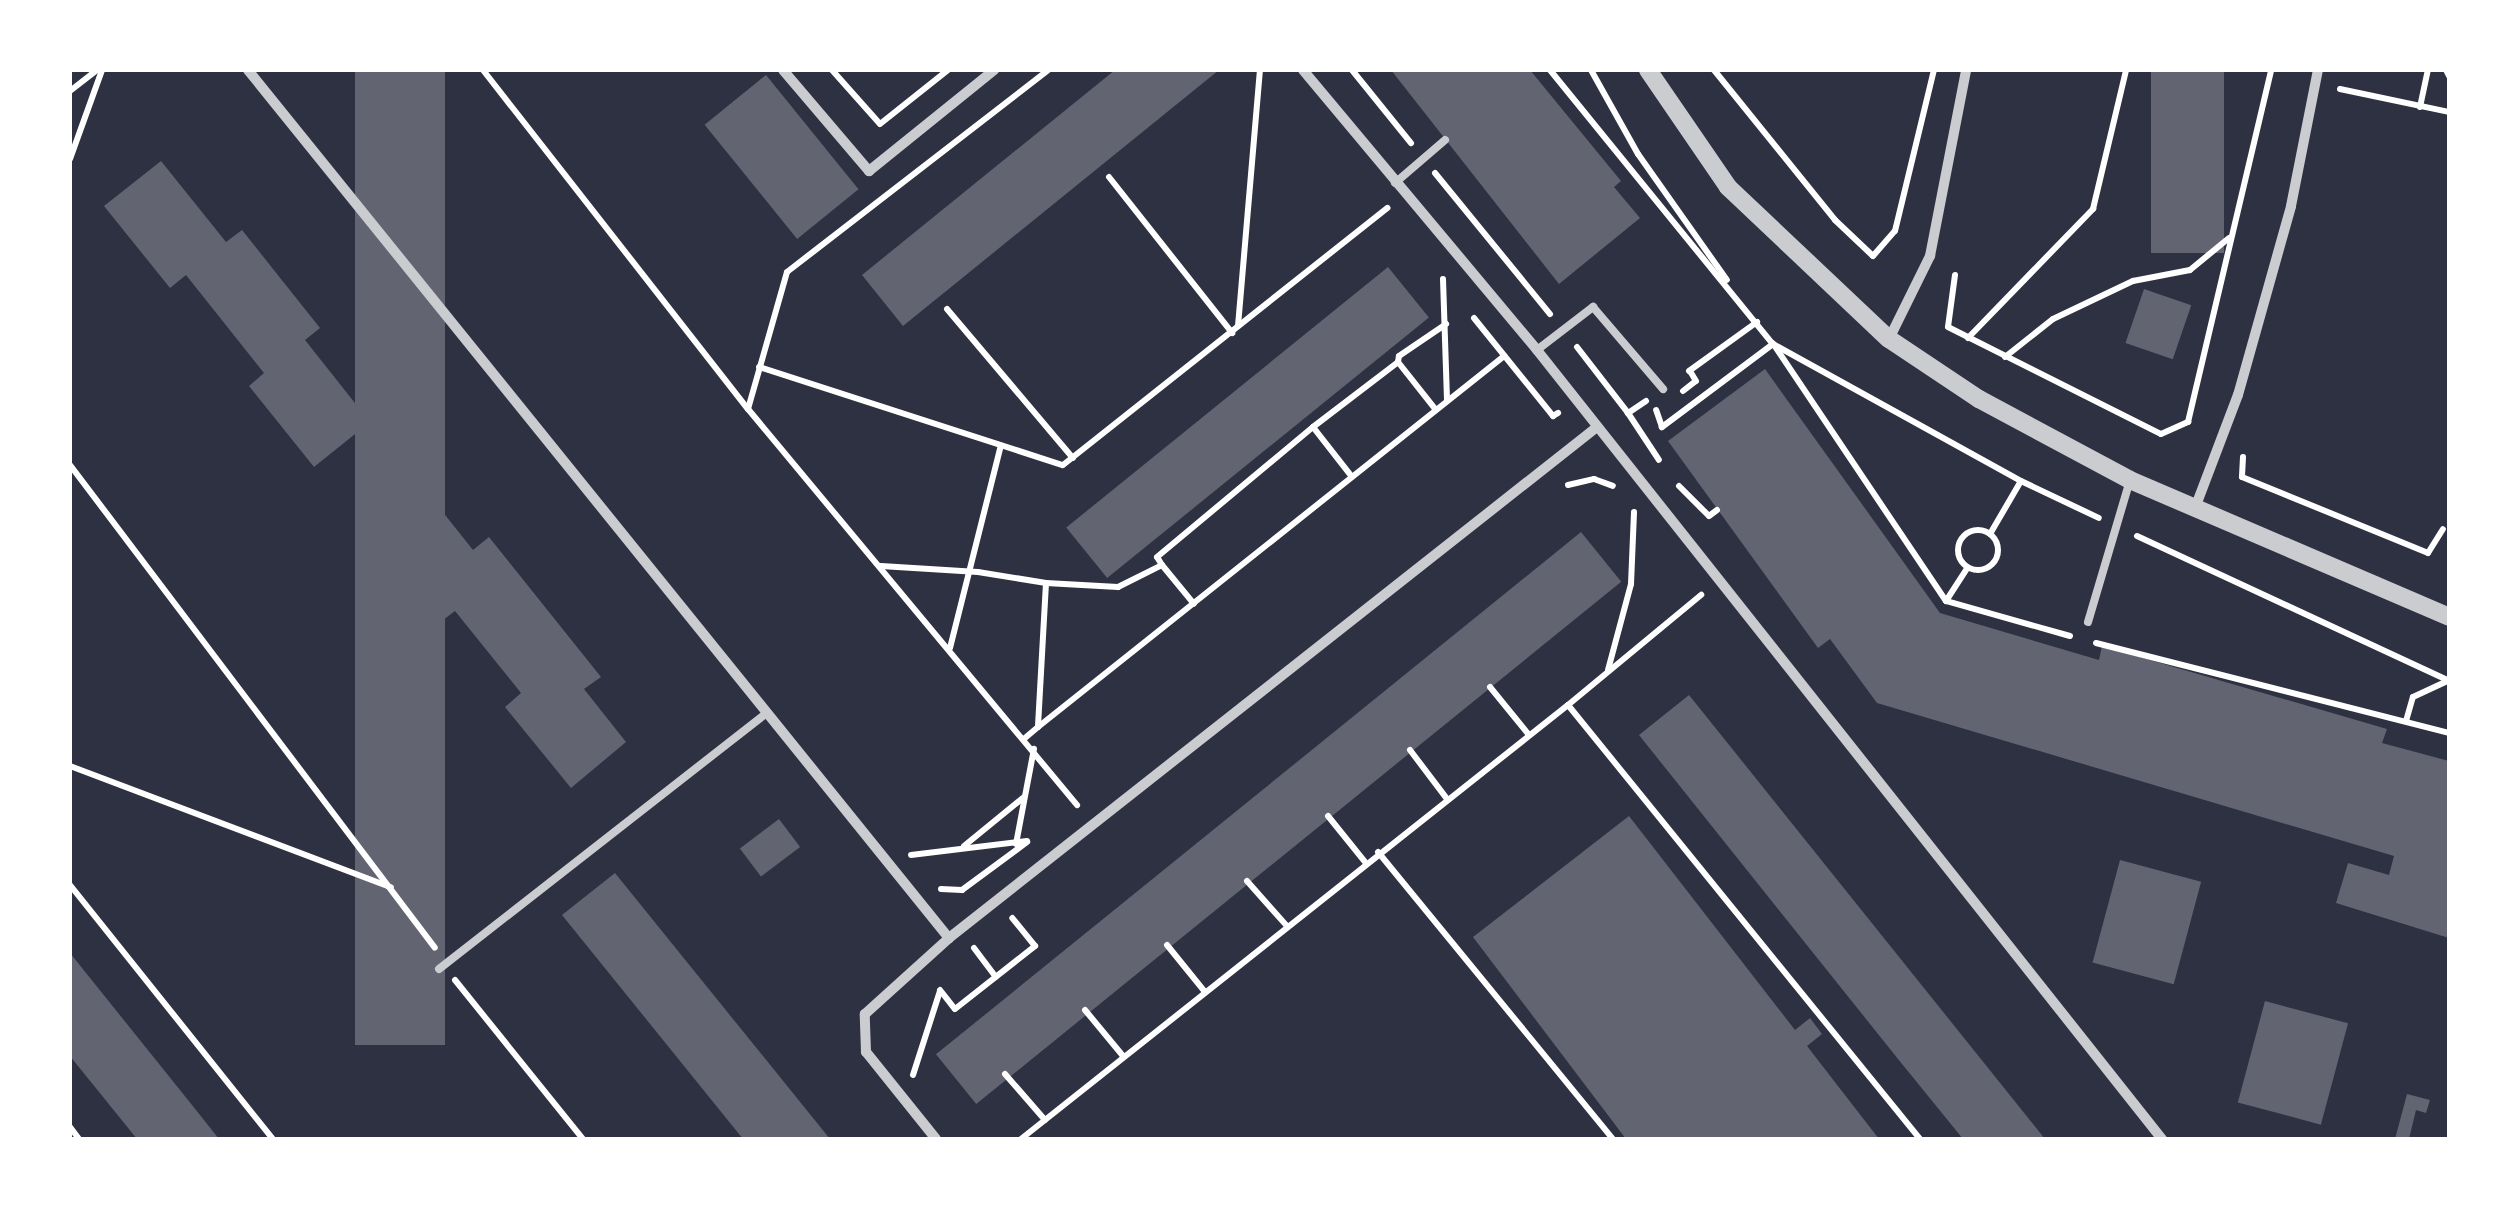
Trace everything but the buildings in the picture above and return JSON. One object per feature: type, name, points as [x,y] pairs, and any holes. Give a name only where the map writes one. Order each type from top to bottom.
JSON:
[{"type":"street","points":[[248,70],[949,938]]},
{"type":"street","points":[[783,70],[869,171],[994,70]]},
{"type":"street","points":[[1303,70],[1537,350],[2162,1139]]},
{"type":"street","points":[[1648,70],[1728,187],[1889,339],[1980,399],[2130,480],[2449,617]]},
{"type":"street","points":[[1889,339],[1930,256],[1966,70]]},
{"type":"street","points":[[2194,508],[2238,396],[2303,150],[2318,70]]},
{"type":"street","points":[[936,1139],[866,1052],[864,1014],[949,938],[1597,426]]},
{"type":"lane","points":[[1395,184],[1444,140]]},
{"type":"lane","points":[[1537,350],[1593,306],[1663,389]]},
{"type":"lane","points":[[2088,622],[2130,480]]},
{"type":"lane","points":[[442,966],[767,713]]},
{"type":"path","points":[[70,90],[100,70]]},
{"type":"path","points":[[70,160],[100,70]]},
{"type":"path","points":[[483,70],[748,409],[1080,803],[1067,812]]},
{"type":"path","points":[[491,80],[493,70]]},
{"type":"path","points":[[832,70],[880,124],[948,70]]},
{"type":"path","points":[[748,409],[787,272],[1048,70]]},
{"type":"path","points":[[1235,330],[1260,70]]},
{"type":"path","points":[[1352,70],[1564,330],[1628,413],[1669,476],[1709,516],[1717,510]]},
{"type":"path","points":[[1550,70],[1757,322]]},
{"type":"path","points":[[1591,70],[1638,154],[1773,344],[1946,601],[2449,733]]},
{"type":"path","points":[[1716,71],[1835,220],[1874,256],[1895,231],[1934,70]]},
{"type":"path","points":[[1968,338],[2093,209],[2126,70]]},
{"type":"path","points":[[1955,275],[1948,328],[2161,434],[2188,422],[2271,70]]},
{"type":"path","points":[[2420,106],[2428,70]]},
{"type":"path","points":[[2340,89],[2449,112]]},
{"type":"path","points":[[1109,177],[1235,330]]},
{"type":"path","points":[[759,368],[1064,465],[1387,208]]},
{"type":"path","points":[[2004,357],[2053,319],[2132,280],[2190,270],[2230,237]]},
{"type":"path","points":[[1443,279],[1447,402]]},
{"type":"path","points":[[947,309],[1073,458]]},
{"type":"path","points":[[1628,413],[1757,322]]},
{"type":"path","points":[[1194,604],[1157,557],[1313,427],[1447,324]]},
{"type":"path","points":[[1690,371],[1696,382],[1654,412],[1662,427],[1773,344]]},
{"type":"path","points":[[1773,344],[2021,481],[2449,681]]},
{"type":"path","points":[[1025,738],[1504,356]]},
{"type":"path","points":[[1398,362],[1436,410]]},
{"type":"path","points":[[1313,427],[1352,477]]},
{"type":"path","points":[[950,649],[1001,445]]},
{"type":"path","points":[[2243,451],[2242,477],[2428,553],[2443,529]]},
{"type":"path","points":[[70,466],[393,888],[442,966],[583,1139]]},
{"type":"path","points":[[1556,494],[1572,482],[1594,479],[1612,485],[1621,496]]},
{"type":"path","points":[[1990,534],[2021,481]]},
{"type":"path","points":[[1608,672],[1631,584],[1631,509],[1645,526]]},
{"type":"path","points":[[1978,531],[1990,534],[1997,545],[1996,558],[1987,568],[1968,568],[1958,552],[1961,540],[1978,531]]},
{"type":"path","points":[[880,566],[969,572],[1046,583],[1118,586],[1162,565]]},
{"type":"path","points":[[1946,601],[1968,568]]},
{"type":"path","points":[[1690,582],[1713,611]]},
{"type":"path","points":[[1038,728],[1046,583]]},
{"type":"path","points":[[1021,1139],[1701,596]]},
{"type":"path","points":[[2406,721],[2413,697],[2449,681]]},
{"type":"path","points":[[1490,687],[1529,735]]},
{"type":"path","points":[[1568,704],[1920,1139]]},
{"type":"path","points":[[1016,846],[1034,749]]},
{"type":"path","points":[[1410,750],[1447,798]]},
{"type":"path","points":[[70,766],[393,888]]},
{"type":"path","points":[[960,849],[1025,797]]},
{"type":"path","points":[[1328,816],[1365,862]]},
{"type":"path","points":[[930,884],[948,892],[962,890],[1041,831]]},
{"type":"path","points":[[918,870],[907,856],[1016,846]]},
{"type":"path","points":[[1378,852],[1613,1139]]},
{"type":"path","points":[[1247,881],[1286,926]]},
{"type":"path","points":[[70,885],[273,1139]]},
{"type":"path","points":[[1000,928],[1028,906]]},
{"type":"path","points":[[932,981],[955,1009],[996,977],[1035,946],[1012,918]]},
{"type":"path","points":[[960,959],[986,938]]},
{"type":"path","points":[[1168,944],[1205,992]]},
{"type":"path","points":[[974,948],[996,977]]},
{"type":"path","points":[[913,1076],[940,990]]},
{"type":"path","points":[[1085,1010],[1123,1056]]},
{"type":"path","points":[[901,1060],[924,1092]]},
{"type":"path","points":[[1005,1074],[1045,1120]]},
{"type":"path","points":[[70,1128],[79,1139]]}]
